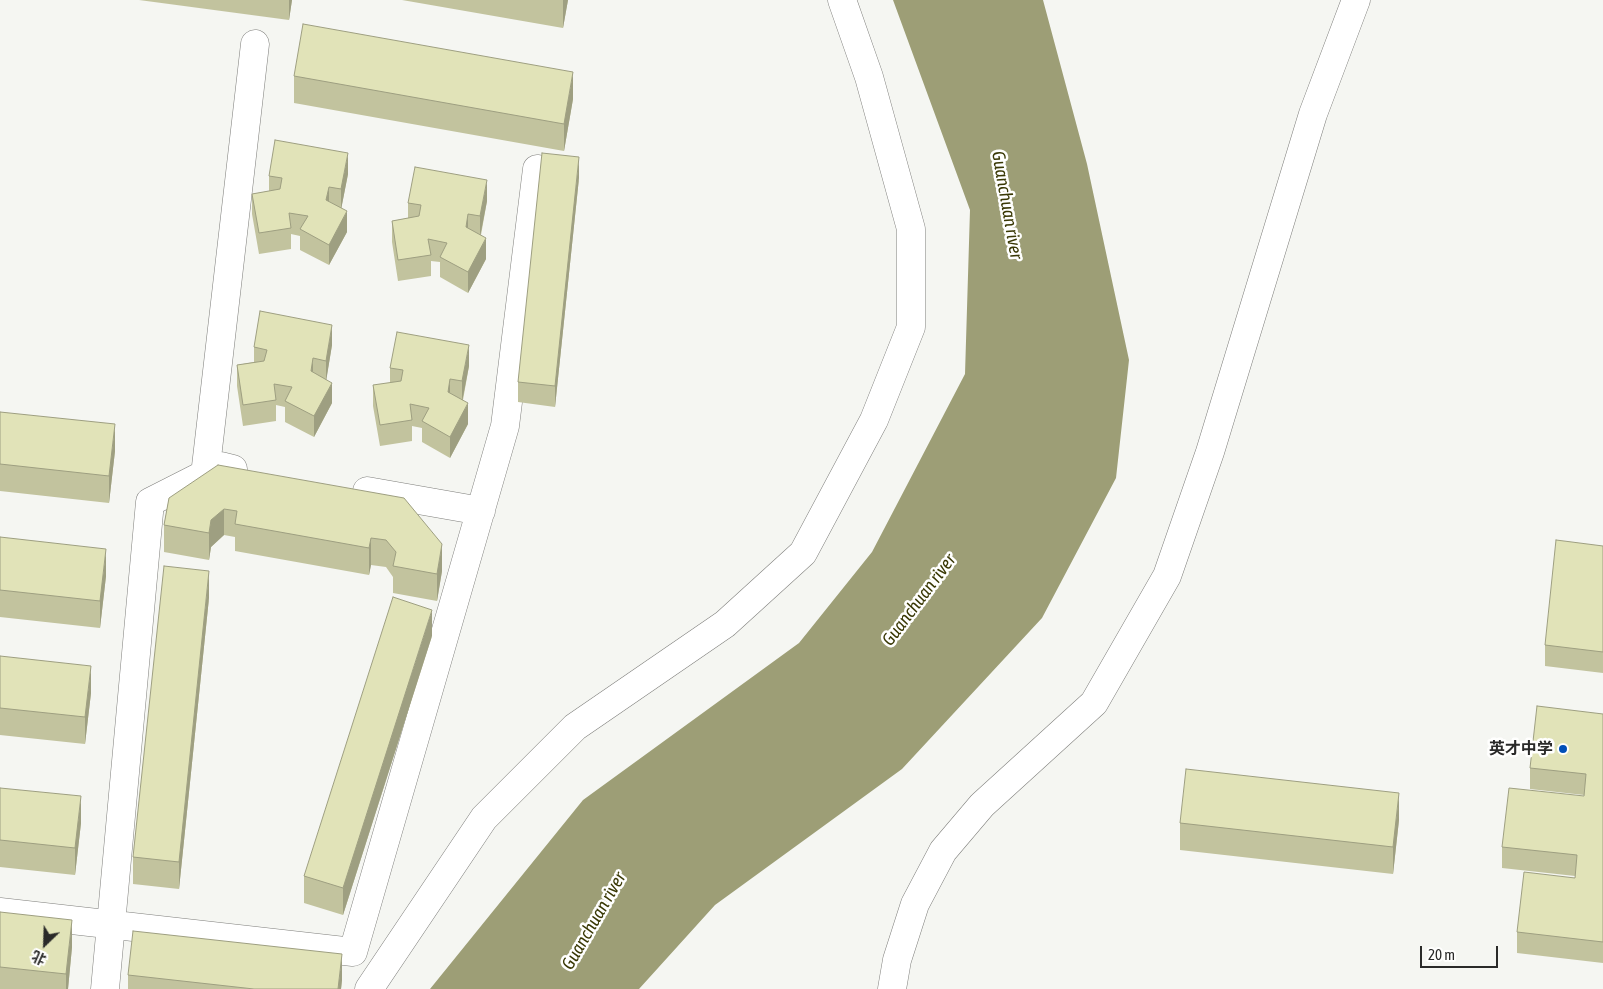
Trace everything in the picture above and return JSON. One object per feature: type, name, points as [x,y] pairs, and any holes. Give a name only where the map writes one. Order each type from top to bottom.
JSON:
[{"type":"street","points":[[369,989],[484,818],[575,727],[725,624],[803,553],[874,420],[911,327],[911,229],[869,77],[842,0]]},
{"type":"street","points":[[892,989],[897,960],[915,904],[943,851],[982,805],[1094,702],[1167,576],[1210,452],[1313,114],[1356,0]]},
{"type":"street","points":[[205,475],[255,44]]},
{"type":"street","points":[[0,912],[353,952],[505,426],[537,169]]},
{"type":"street","points":[[105,989],[109,924],[150,502],[220,466],[259,473]]},
{"type":"street","points":[[346,488],[481,511]]},
{"type":"water","name":"Guanchuan river","points":[[893,0],[1043,0],[1087,164],[1129,360],[1116,478],[1042,618],[902,769],[715,905],[639,989],[430,989],[583,800],[799,643],[872,552],[965,374],[970,210]]},
{"type":"building","points":[[303,24],[573,72],[564,124],[294,76]]},
{"type":"building","points":[[275,140],[348,153],[341,189],[329,187],[326,200],[347,211],[329,245],[300,229],[308,216],[289,213],[291,228],[259,233],[252,194],[280,189],[282,178],[269,176]]},
{"type":"building","points":[[542,153],[579,157],[555,386],[518,382]]},
{"type":"building","points":[[415,167],[487,180],[480,216],[468,214],[466,227],[486,238],[468,272],[440,257],[447,243],[428,239],[431,255],[398,260],[392,221],[419,216],[421,205],[408,203]]},
{"type":"building","points":[[260,311],[332,325],[326,361],[313,358],[311,371],[332,383],[314,416],[285,401],[292,387],[274,384],[276,400],[243,405],[237,365],[264,361],[267,350],[254,347]]},
{"type":"building","points":[[397,332],[469,345],[462,381],[450,379],[448,392],[468,403],[450,437],[422,421],[429,408],[410,404],[412,420],[380,425],[373,385],[401,381],[403,370],[390,368]]},
{"type":"building","points":[[0,412],[115,424],[109,476],[0,464]]},
{"type":"building","points":[[218,465],[404,498],[442,544],[437,574],[393,566],[396,552],[386,540],[371,538],[369,548],[235,524],[237,511],[224,509],[211,520],[209,533],[164,525],[169,498]]},
{"type":"building","points":[[0,537],[106,549],[100,601],[0,590]]},
{"type":"building","points":[[1556,540],[1603,546],[1603,652],[1545,645]]},
{"type":"building","points":[[164,566],[209,571],[179,862],[133,857]]},
{"type":"building","points":[[393,597],[432,610],[343,888],[304,876]]},
{"type":"building","points":[[0,656],[91,666],[85,717],[0,708]]},
{"type":"building","points":[[1537,706],[1603,714],[1603,942],[1517,932],[1524,872],[1575,878],[1577,855],[1502,847],[1509,788],[1584,796],[1586,774],[1530,768]]},
{"type":"building","points":[[1186,769],[1399,793],[1393,847],[1180,823]]},
{"type":"building","points":[[0,788],[81,796],[75,848],[0,840]]},
{"type":"building","points":[[0,912],[72,920],[66,974],[0,967]]},
{"type":"building","points":[[133,931],[342,954],[338,989],[254,989],[128,975]]},
{"type":"place","name":"英才中学","points":[[1563,749]]}]
